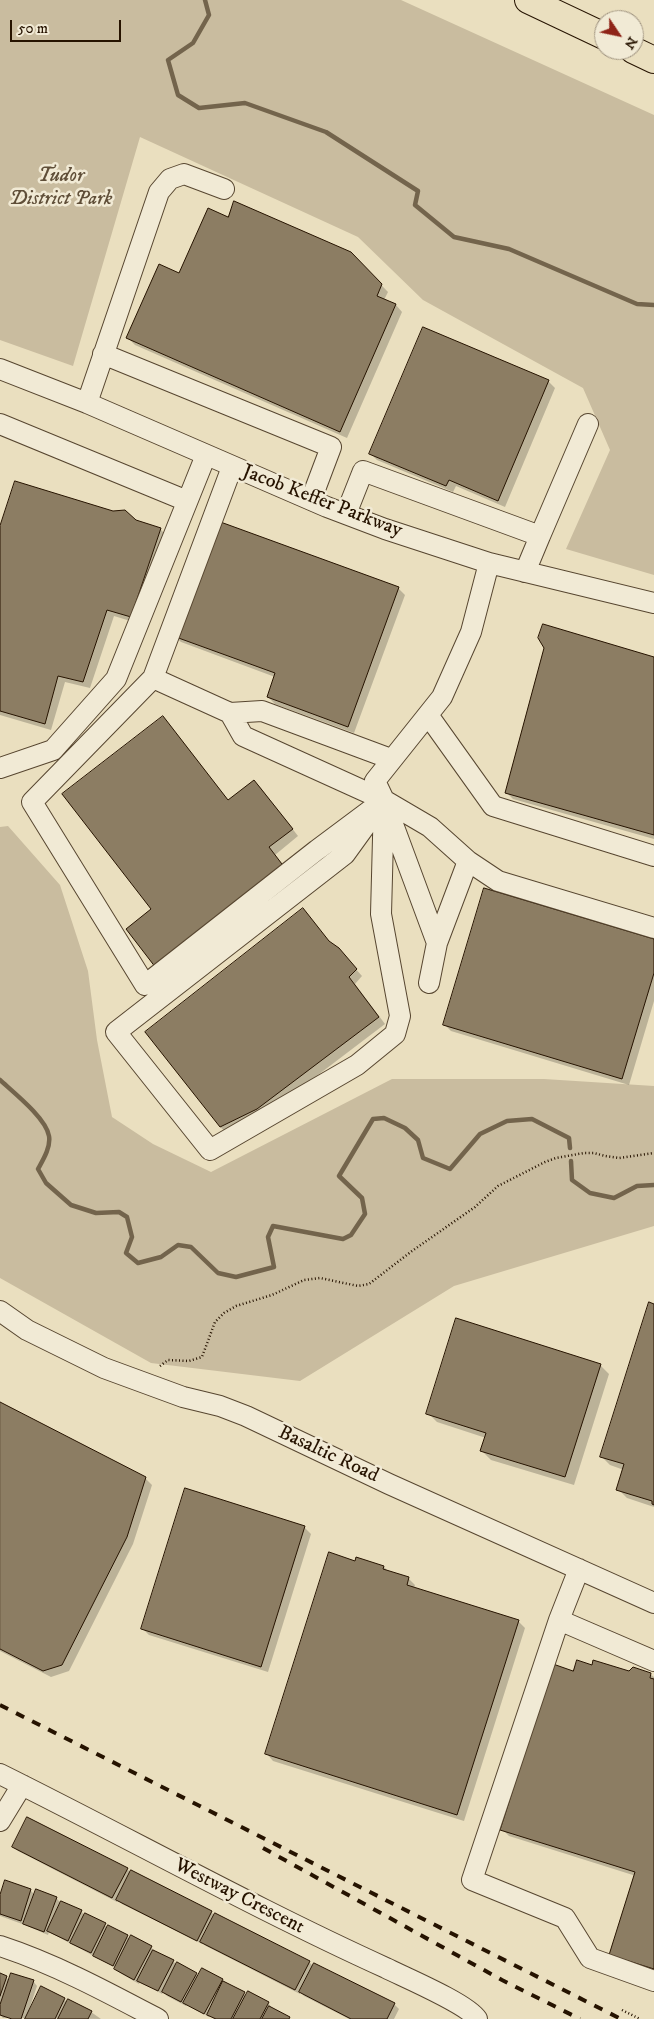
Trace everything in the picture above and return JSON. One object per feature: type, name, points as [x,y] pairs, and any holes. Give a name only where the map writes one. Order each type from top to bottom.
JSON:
[{"type":"main road","points":[[528,0],[594,31]]},
{"type":"street","points":[[87,403],[159,192],[170,180],[184,174],[224,189]]},
{"type":"street","points":[[103,354],[331,447],[311,500]]},
{"type":"street","name":"Jacob Keffer Parkway","points":[[1,371],[87,403],[232,467],[346,514],[489,563],[654,603]]},
{"type":"street","points":[[0,424],[188,501]]},
{"type":"street","points":[[525,572],[588,424]]},
{"type":"street","points":[[0,768],[53,750],[116,679],[206,455]]},
{"type":"street","points":[[232,467],[153,678],[32,802],[146,985],[317,850],[384,800]]},
{"type":"street","points":[[346,514],[363,471],[540,536]]},
{"type":"street","points":[[437,943],[384,800],[375,781],[390,759],[442,697],[471,632],[489,563]]},
{"type":"street","points":[[153,678],[230,713],[262,711],[390,759]]},
{"type":"street","points":[[230,713],[243,736],[384,800],[430,827],[468,861],[498,881],[654,928]]},
{"type":"street","points":[[428,715],[493,806],[654,856]]},
{"type":"street","points":[[384,800],[382,914],[400,1016],[395,1034],[358,1065],[210,1150],[116,1032],[345,854],[384,800]]},
{"type":"street","points":[[429,982],[437,943],[468,861]]},
{"type":"street","name":"Basaltic Road","points":[[0,1312],[27,1330],[104,1368],[183,1397],[220,1406],[246,1416],[389,1484],[654,1603]]},
{"type":"street","points":[[579,1569],[559,1620],[472,1880],[565,1918],[590,1958],[654,1981]]},
{"type":"street","points":[[559,1620],[654,1661]]},
{"type":"street","name":"Westway Crescent","points":[[0,1774],[315,1936],[414,1981],[462,2006],[478,2019]]},
{"type":"street","points":[[0,1821],[22,1785]]},
{"type":"street","points":[[0,1946],[26,1955],[97,1987],[158,2019]]},
{"type":"path","points":[[160,1366],[168,1360],[189,1361],[202,1357],[215,1322],[224,1313],[236,1306],[272,1295],[304,1280],[320,1278],[358,1286],[369,1284],[475,1207],[498,1186],[556,1158],[584,1153],[619,1158],[654,1153]]},
{"type":"path","points":[[622,2010],[640,2019]]},
{"type":"green space","name":"Tudor District Park","points":[[0,0],[401,0],[654,115],[654,575],[566,549],[610,450],[583,388],[423,300],[358,237],[140,137],[73,366],[0,340]]},
{"type":"green space","points":[[8,826],[60,885],[88,971],[97,1040],[112,1117],[153,1144],[211,1172],[392,1079],[544,1079],[654,1086],[654,1226],[454,1286],[300,1381],[151,1363],[0,1278],[0,827]]},
{"type":"building","points":[[234,201],[351,252],[382,284],[377,296],[396,304],[340,432],[126,338],[159,264],[179,273],[208,208],[228,217]]},
{"type":"building","points":[[423,327],[549,380],[498,501],[449,480],[446,486],[369,454]]},
{"type":"building","points":[[15,481],[113,511],[125,510],[136,520],[161,528],[131,617],[107,610],[83,682],[58,676],[45,724],[0,711],[0,526]]},
{"type":"building","points":[[215,520],[399,587],[348,727],[267,697],[275,673],[173,636]]},
{"type":"building","points":[[543,624],[654,657],[654,835],[505,793],[544,648],[538,638]]},
{"type":"building","points":[[163,716],[228,800],[254,780],[293,829],[269,847],[285,868],[156,968],[126,929],[151,909],[62,794]]},
{"type":"building","points":[[484,888],[654,939],[654,973],[622,1079],[443,1025]]},
{"type":"building","points":[[303,908],[329,941],[339,948],[357,969],[349,977],[379,1017],[257,1109],[220,1127],[145,1032]]},
{"type":"building","points":[[649,1302],[654,1304],[654,1505],[652,1501],[616,1490],[624,1464],[600,1457]]},
{"type":"building","points":[[456,1318],[601,1364],[565,1477],[480,1451],[486,1433],[426,1414]]},
{"type":"building","points":[[0,1402],[146,1477],[127,1537],[62,1665],[43,1671],[0,1649]]},
{"type":"building","points":[[185,1488],[305,1526],[261,1667],[141,1629]]},
{"type":"building","points":[[329,1552],[355,1561],[356,1557],[384,1566],[383,1569],[409,1577],[407,1585],[519,1620],[457,1815],[265,1754]]},
{"type":"building","points":[[577,1660],[592,1665],[593,1660],[629,1671],[633,1667],[651,1673],[650,1678],[654,1679],[654,1969],[609,1955],[635,1872],[500,1830],[553,1664],[573,1671]]},
{"type":"building","points":[[27,1817],[128,1868],[112,1898],[12,1847]]},
{"type":"building","points":[[131,1870],[212,1911],[197,1941],[116,1900]]},
{"type":"building","points":[[5,1880],[31,1889],[21,1921],[0,1914],[0,1895]]},
{"type":"building","points":[[36,1889],[57,1897],[44,1932],[23,1924]]},
{"type":"building","points":[[61,1901],[82,1910],[68,1941],[47,1931]]},
{"type":"building","points":[[85,1913],[106,1923],[91,1953],[70,1943]]},
{"type":"building","points":[[215,1913],[310,1961],[295,1990],[200,1942]]},
{"type":"building","points":[[108,1925],[128,1935],[113,1966],[93,1956]]},
{"type":"building","points":[[131,1935],[152,1946],[134,1980],[114,1969]]},
{"type":"building","points":[[153,1950],[174,1960],[158,1991],[137,1981]]},
{"type":"building","points":[[177,1962],[197,1973],[181,2002],[162,1992]]},
{"type":"building","points":[[314,1963],[395,2003],[387,2019],[351,2019],[299,1992]]},
{"type":"building","points":[[202,1968],[223,1979],[204,2014],[183,2003]]},
{"type":"building","points":[[0,1973],[7,1976],[0,1996]]},
{"type":"building","points":[[11,1973],[34,1980],[21,2019],[12,2019],[0,2015],[0,2005]]},
{"type":"building","points":[[223,1981],[245,1992],[231,2019],[216,2019],[207,2015]]},
{"type":"building","points":[[41,1986],[65,1998],[55,2019],[25,2019]]},
{"type":"building","points":[[248,1991],[269,2002],[260,2019],[233,2019]]},
{"type":"building","points":[[68,1999],[92,2011],[88,2019],[58,2019]]},
{"type":"building","points":[[269,2006],[290,2017],[289,2019],[262,2019]]},
{"type":"waterway","points":[[205,0],[209,15],[193,43],[168,60],[178,95],[199,108],[245,103],[326,132],[418,191],[415,205],[454,237],[509,249],[637,304],[654,305]]},
{"type":"waterway","points":[[0,1080],[36,1114],[47,1129],[49,1145],[38,1169],[46,1183],[71,1205],[96,1213],[119,1212],[127,1217],[132,1237],[126,1253],[138,1263],[161,1257],[178,1245],[191,1247],[218,1273],[236,1277],[274,1267],[268,1237],[273,1226],[343,1239],[351,1235],[365,1214],[362,1198],[339,1176],[373,1119],[384,1118],[405,1128],[418,1140],[423,1158],[450,1169],[480,1134],[507,1121],[532,1119],[569,1138],[570,1148]]},
{"type":"waterway","points":[[571,1161],[572,1180],[590,1193],[614,1198],[637,1186],[654,1185]]},
{"type":"railway","points":[[0,1705],[621,2019]]},
{"type":"railway","points":[[263,1848],[502,1980],[580,2019]]}]
